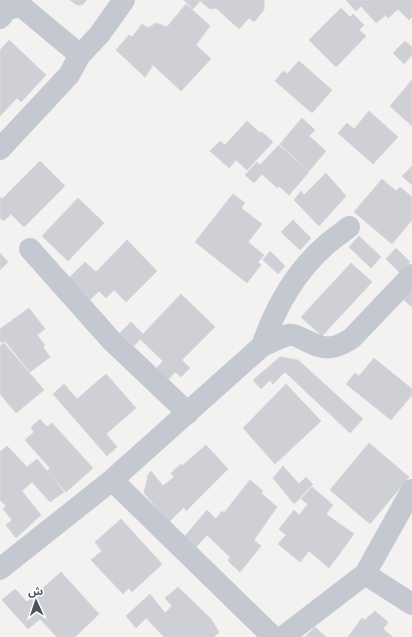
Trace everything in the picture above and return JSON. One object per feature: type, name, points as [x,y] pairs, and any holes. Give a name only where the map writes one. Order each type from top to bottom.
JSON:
[{"type":"street","points":[[0,149],[69,75],[80,56],[99,35],[124,0]]},
{"type":"street","points":[[0,18],[7,10],[21,6],[80,56]]},
{"type":"street","points":[[262,346],[266,333],[292,282],[327,244],[349,227]]},
{"type":"street","points":[[30,249],[111,340],[188,413]]},
{"type":"street","points":[[0,569],[112,480],[262,346],[289,335],[298,336],[324,349],[342,345],[352,338],[412,275]]},
{"type":"street","points":[[112,480],[273,637]]},
{"type":"street","points":[[282,637],[365,574],[412,490]]},
{"type":"street","points":[[365,574],[412,604]]},
{"type":"building","points":[[70,0],[87,0],[82,5],[77,5]]},
{"type":"building","points":[[184,0],[264,0],[264,10],[254,22],[249,18],[239,29],[216,8],[210,9],[200,1],[193,9]]},
{"type":"building","points":[[346,0],[412,0],[412,17],[409,20],[398,9],[388,18],[386,15],[376,23],[361,6],[356,11]]},
{"type":"building","points":[[186,4],[210,26],[196,45],[211,59],[181,91],[153,65],[145,77],[116,50],[129,35],[132,37],[142,24],[148,28],[156,23],[167,27]]},
{"type":"building","points":[[341,8],[350,17],[353,14],[364,25],[359,30],[366,36],[336,67],[309,40]]},
{"type":"building","points":[[9,40],[46,75],[21,102],[17,98],[0,116],[0,50]]},
{"type":"building","points":[[405,41],[412,47],[412,55],[404,64],[393,53]]},
{"type":"building","points":[[299,61],[332,90],[312,113],[275,81],[283,71],[287,74]]},
{"type":"building","points":[[412,80],[412,126],[390,106]]},
{"type":"building","points":[[369,111],[398,137],[373,164],[338,133],[347,123],[354,129]]},
{"type":"building","points":[[302,118],[315,130],[309,136],[326,151],[309,171],[280,144]]},
{"type":"building","points":[[247,121],[273,142],[247,170],[236,160],[229,168],[210,151],[220,141],[225,145]]},
{"type":"building","points":[[279,145],[309,172],[289,195],[279,186],[277,188],[262,174],[254,183],[245,175],[257,162],[260,165]]},
{"type":"building","points":[[40,161],[65,186],[24,227],[11,214],[4,221],[0,218],[0,197],[2,199]]},
{"type":"building","points":[[412,166],[412,185],[402,176]]},
{"type":"building","points":[[326,173],[346,196],[319,226],[294,200],[301,191],[304,195]]},
{"type":"building","points":[[382,179],[396,191],[400,187],[412,197],[412,220],[392,244],[354,212]]},
{"type":"building","points":[[233,194],[245,203],[241,208],[262,224],[248,242],[264,255],[258,262],[261,265],[247,283],[195,242]]},
{"type":"building","points":[[78,198],[104,223],[68,261],[42,236]]},
{"type":"building","points":[[293,220],[311,238],[300,250],[281,232]]},
{"type":"building","points":[[359,236],[381,257],[371,268],[349,247]]},
{"type":"building","points":[[127,240],[157,271],[126,302],[114,290],[106,298],[99,291],[90,300],[69,278],[85,262],[96,272]]},
{"type":"building","points":[[396,248],[410,262],[400,273],[386,259]]},
{"type":"building","points":[[270,251],[285,266],[278,274],[263,260]]},
{"type":"building","points":[[0,253],[8,262],[0,270]]},
{"type":"building","points":[[351,263],[372,282],[322,336],[301,317]]},
{"type":"building","points":[[412,291],[412,307],[404,300]]},
{"type":"building","points":[[181,294],[215,327],[182,360],[190,368],[181,377],[175,372],[166,382],[154,371],[163,361],[140,339],[134,346],[120,333],[131,322],[143,334]]},
{"type":"building","points":[[29,308],[45,329],[37,335],[45,345],[43,347],[50,357],[30,372],[5,341],[2,343],[0,341],[0,329]]},
{"type":"building","points":[[4,343],[44,390],[16,413],[0,394],[0,346]]},
{"type":"building","points":[[280,357],[298,360],[363,419],[350,433],[285,372],[273,384],[270,380],[261,389],[253,380]]},
{"type":"building","points":[[374,358],[412,389],[412,395],[391,420],[346,384],[355,373],[359,376]]},
{"type":"building","points":[[106,374],[136,408],[106,434],[117,447],[107,456],[53,394],[64,384],[77,399]]},
{"type":"building","points":[[286,384],[321,421],[275,464],[243,428]]},
{"type":"building","points":[[40,419],[47,427],[52,423],[93,468],[66,492],[47,471],[50,468],[25,440],[34,432],[31,427]]},
{"type":"building","points":[[369,443],[409,477],[370,524],[330,490]]},
{"type":"building","points":[[206,445],[228,469],[186,511],[184,507],[169,522],[144,493],[148,475],[151,471],[163,486],[174,477],[171,473],[181,464],[182,466]]},
{"type":"building","points":[[7,446],[27,467],[37,459],[64,492],[50,502],[32,482],[22,491],[41,515],[16,538],[6,525],[12,520],[3,509],[6,506],[0,500],[0,452]]},
{"type":"building","points":[[283,466],[299,484],[306,477],[313,484],[294,504],[273,478]]},
{"type":"building","points":[[250,480],[263,491],[261,493],[277,507],[254,540],[261,546],[240,572],[228,561],[230,557],[207,535],[196,547],[185,536],[207,510],[216,519],[222,511],[224,513]]},
{"type":"building","points":[[312,487],[333,505],[326,514],[354,534],[329,568],[309,551],[300,562],[278,544],[286,535],[279,529],[294,510],[299,515],[308,504],[301,499]]},
{"type":"building","points":[[121,519],[162,564],[132,592],[129,588],[123,594],[91,560],[102,551],[95,542]]},
{"type":"building","points":[[61,572],[99,614],[75,637],[57,637],[40,619],[28,629],[2,600],[15,589],[27,602]]},
{"type":"building","points":[[178,587],[211,619],[219,632],[214,637],[164,637],[146,618],[136,628],[126,616],[150,594],[165,613],[172,606],[165,598]]},
{"type":"building","points":[[375,611],[388,622],[383,629],[393,637],[348,637],[362,618],[365,620]]},
{"type":"building","points":[[315,627],[326,637],[305,637]]}]
